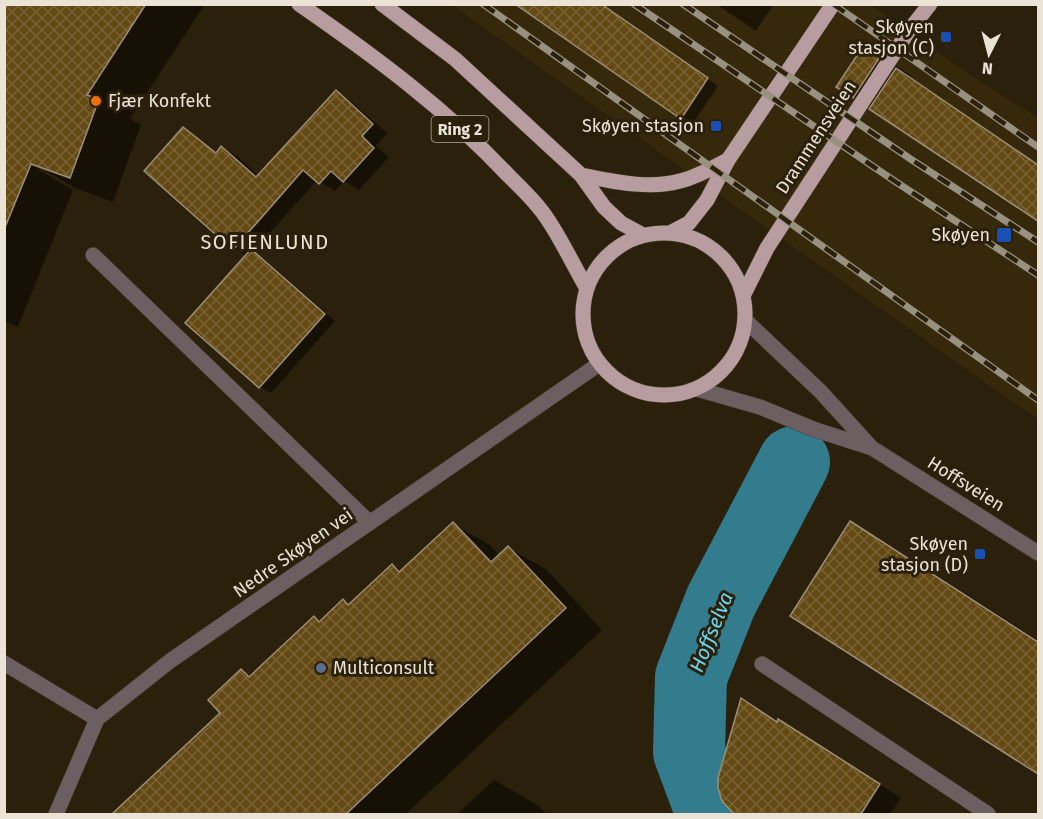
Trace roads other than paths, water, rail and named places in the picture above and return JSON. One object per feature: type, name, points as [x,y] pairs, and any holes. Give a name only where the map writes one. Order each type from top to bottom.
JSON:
[{"type":"main road","name":"Ring 2","points":[[299,4],[362,47],[424,96],[491,157],[550,222],[586,287]]},
{"type":"main road","name":"Ring 2","points":[[382,4],[454,59],[581,175],[604,207],[621,223],[643,235]]},
{"type":"main road","points":[[670,233],[689,223],[707,200],[728,160],[834,4]]},
{"type":"main road","name":"Drammensveien","points":[[743,296],[767,248],[908,32],[930,4]]},
{"type":"main road","points":[[581,175],[616,182],[650,184],[678,182],[702,174],[728,160]]},
{"type":"main road","points":[[670,233],[690,237],[709,246],[724,259],[736,276],[743,296],[745,320],[740,341],[730,361],[715,377],[697,389],[676,395],[654,395],[633,390],[614,380],[599,364],[589,346],[583,327],[582,307],[586,287],[595,269],[608,254],[624,242],[643,235],[670,233]]},
{"type":"street","points":[[93,255],[370,523]]},
{"type":"street","name":"Hoffsveien","points":[[745,320],[821,392],[872,448]]},
{"type":"street","name":"Nedre Skøyen vei","points":[[56,814],[97,719],[170,661],[599,364]]},
{"type":"street","name":"Hoffsveien","points":[[697,389],[760,407],[813,429],[872,448],[1038,553]]},
{"type":"street","points":[[4,663],[97,719]]},
{"type":"street","points":[[762,664],[988,814]]},
{"type":"waterway","name":"Hoffselva","points":[[712,814],[689,752],[691,677],[721,601],[794,462]]},
{"type":"railway","points":[[483,4],[1038,400]]},
{"type":"railway","points":[[634,4],[896,182],[1038,275]]},
{"type":"railway","points":[[683,4],[912,160],[1038,242]]},
{"type":"railway","points":[[833,4],[1038,147]]},
{"type":"place","name":"Skøyen stasjon (C)","points":[[946,37]]},
{"type":"place","name":"Fjær Konfekt","points":[[96,101]]},
{"type":"place","name":"Skøyen stasjon","points":[[716,126]]},
{"type":"place","name":"Skøyen","points":[[1004,235]]},
{"type":"place","name":"Skøyen stasjon (D)","points":[[980,554]]},
{"type":"place","name":"Multiconsult","points":[[321,668]]},
{"type":"district","name":"SOFIENLUND","points":[[265,242]]}]
